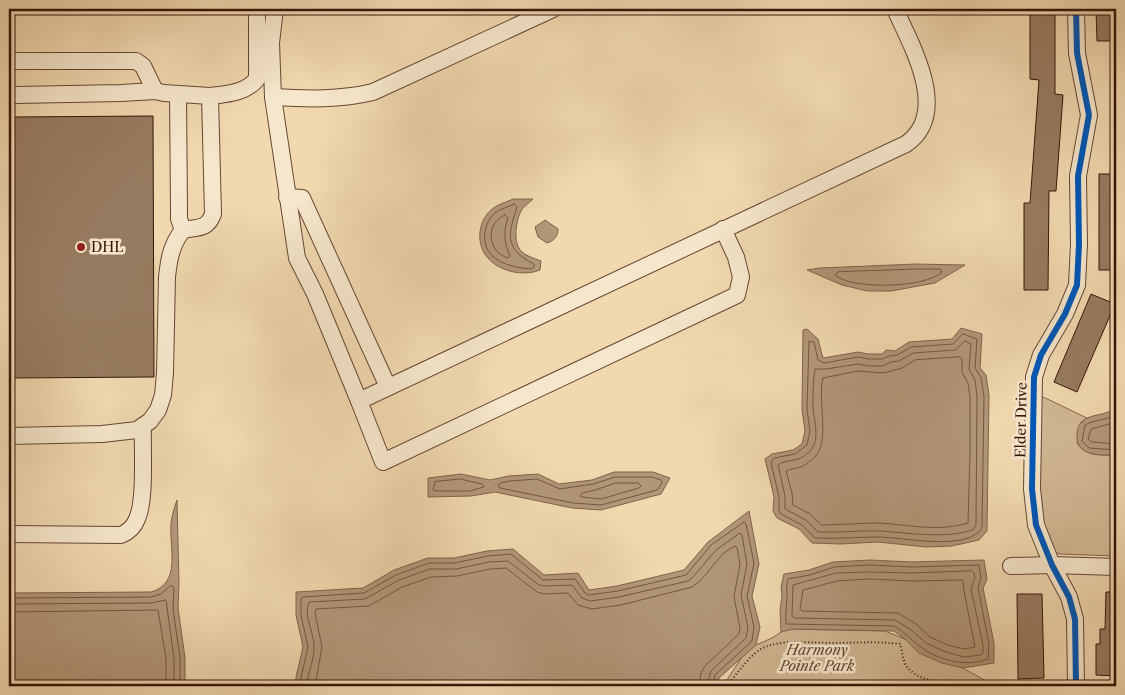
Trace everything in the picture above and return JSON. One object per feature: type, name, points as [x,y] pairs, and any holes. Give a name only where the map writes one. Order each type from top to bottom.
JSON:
[{"type":"street","points":[[257,9],[265,79],[273,97],[297,258],[315,294],[383,462],[737,296],[741,277],[736,257],[722,230]]},
{"type":"street","points":[[265,79],[275,9]]},
{"type":"street","points":[[273,97],[328,98],[373,92],[553,9]]},
{"type":"street","points":[[359,402],[906,144],[914,138],[925,119],[927,102],[924,79],[895,9]]},
{"type":"street","name":"Elder Drive","points":[[1076,9],[1076,53],[1089,115],[1078,176],[1079,244],[1076,285],[1065,314],[1040,355],[1034,377],[1032,489],[1036,525],[1052,565],[1069,598],[1076,619],[1076,686]]},
{"type":"street","points":[[9,64],[12,62],[136,61],[143,66],[155,90]]},
{"type":"street","points":[[9,93],[16,95],[120,93],[155,90],[164,93],[210,96],[226,95],[246,89],[265,79]]},
{"type":"street","points":[[178,94],[179,219],[183,230]]},
{"type":"street","points":[[9,436],[102,434],[137,430],[150,421],[158,410],[163,395],[165,373],[167,277],[174,241],[183,230],[204,227],[210,223],[213,214],[210,96]]},
{"type":"street","points":[[287,197],[302,198],[388,387]]},
{"type":"street","points":[[9,534],[121,535],[130,531],[137,520],[141,503],[143,426]]},
{"type":"street","points":[[1011,566],[1116,567]]},
{"type":"path","points":[[728,686],[750,659],[764,647],[798,642],[871,642],[900,644],[906,666],[924,679],[960,684],[973,683],[981,686]]},
{"type":"green space","points":[[1039,395],[1087,418],[1081,422],[1077,443],[1081,448],[1094,454],[1116,455],[1116,556],[1060,554],[1055,552],[1039,513]]},
{"type":"green space","name":"Harmony Pointe Park","points":[[786,629],[885,631],[927,648],[995,686],[723,686],[747,649],[772,638]]},
{"type":"water","points":[[513,199],[533,199],[521,211],[517,225],[516,241],[522,252],[541,261],[540,270],[520,273],[499,267],[484,253],[480,243],[480,232],[487,214],[497,206]]},
{"type":"water","points":[[545,220],[558,229],[555,238],[547,243],[538,237],[535,227]]},
{"type":"water","points":[[916,264],[965,265],[935,283],[891,291],[867,291],[842,285],[807,270],[820,268]]},
{"type":"water","points":[[961,328],[982,334],[980,368],[986,375],[989,395],[987,531],[979,540],[952,546],[926,547],[878,542],[812,543],[799,529],[777,518],[773,511],[774,497],[765,459],[772,454],[793,450],[802,444],[805,431],[802,410],[803,330],[807,329],[818,339],[823,358],[858,352],[882,354],[886,350],[895,351],[909,342],[952,339]]},
{"type":"water","points":[[1116,406],[1116,455],[1091,453],[1081,448],[1077,436],[1081,423],[1090,417],[1108,412]]},
{"type":"water","points":[[614,472],[653,472],[670,478],[661,494],[601,510],[572,508],[495,492],[471,496],[428,497],[428,478],[461,474],[490,480],[509,476],[538,474],[559,484],[592,480]]},
{"type":"water","points":[[177,500],[178,608],[185,658],[185,686],[9,686],[9,593],[151,592],[161,587],[167,581],[172,564],[171,523]]},
{"type":"water","points":[[749,511],[759,564],[752,596],[760,627],[756,645],[719,678],[718,686],[296,686],[296,677],[303,647],[296,615],[296,592],[363,588],[394,570],[428,558],[454,558],[487,551],[513,549],[544,575],[578,573],[589,590],[617,586],[684,570],[708,542]]},
{"type":"water","points":[[870,560],[912,562],[984,560],[987,579],[983,588],[994,643],[994,663],[963,668],[942,663],[919,653],[894,631],[793,629],[781,632],[781,587],[784,574],[809,570],[833,562]]},
{"type":"building","points":[[1030,9],[1055,9],[1055,94],[1063,95],[1056,191],[1049,191],[1048,290],[1024,290],[1024,203],[1030,203],[1039,80],[1030,79]]},
{"type":"building","points":[[1096,9],[1116,9],[1116,41],[1097,41]]},
{"type":"building","name":"DHL","points":[[153,116],[154,377],[9,378],[9,117]]},
{"type":"building","points":[[1099,174],[1116,174],[1116,270],[1099,270]]},
{"type":"building","points":[[1091,294],[1115,304],[1077,392],[1054,382]]},
{"type":"building","points":[[1106,592],[1116,592],[1116,676],[1096,675],[1096,644],[1100,644],[1100,629],[1105,629]]},
{"type":"building","points":[[1017,594],[1042,594],[1044,678],[1018,679]]},
{"type":"cycle path","points":[[1076,9],[1077,53],[1089,115],[1078,176],[1079,244],[1077,285],[1065,314],[1041,355],[1034,377],[1032,489],[1036,525],[1052,565],[1069,597],[1075,619],[1076,686]]},
{"type":"place","name":"DHL","points":[[81,247]]}]
